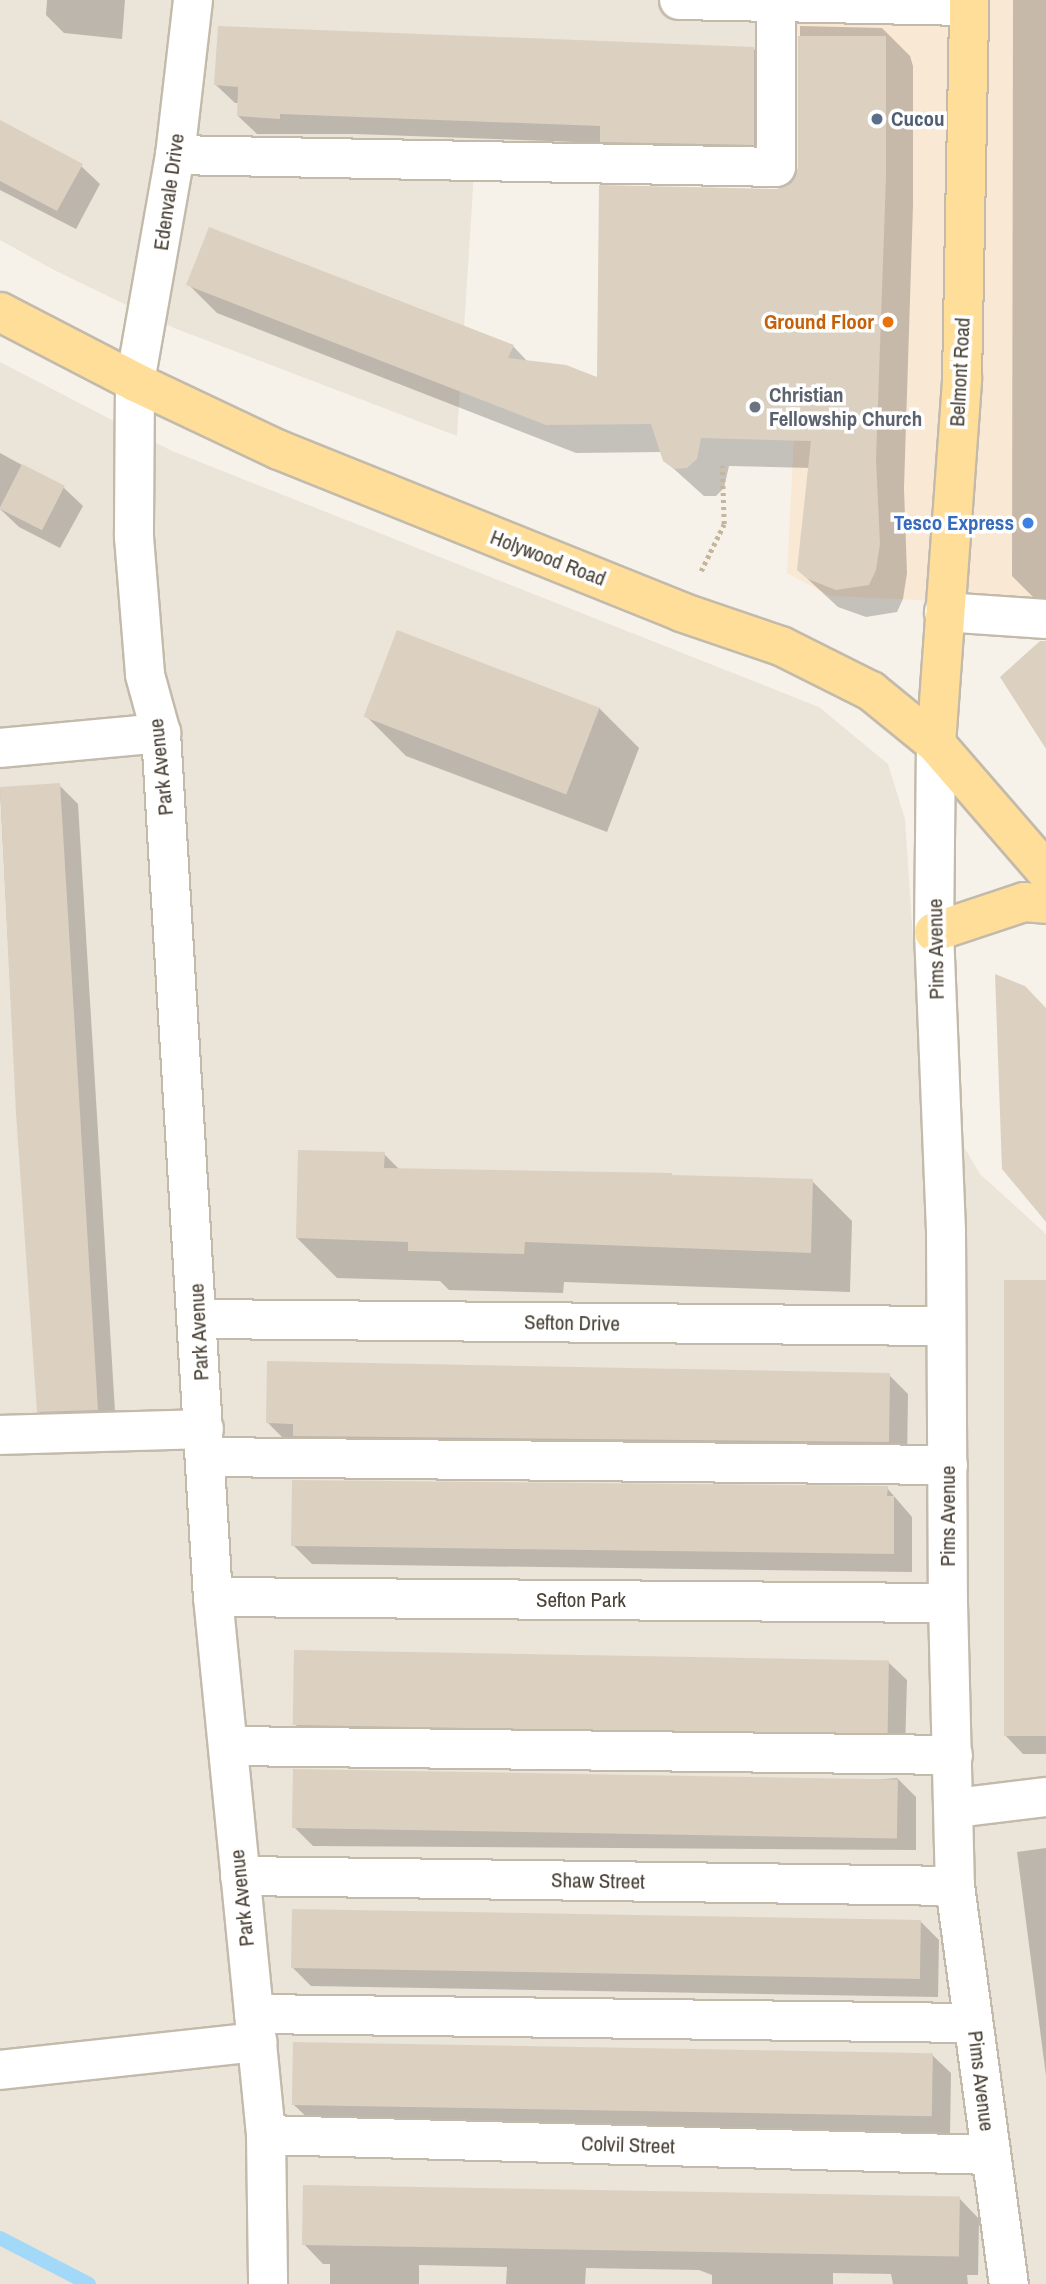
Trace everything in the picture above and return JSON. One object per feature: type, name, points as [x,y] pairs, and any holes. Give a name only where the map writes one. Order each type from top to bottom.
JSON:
[{"type":"main road","name":"Belmont Road","points":[[936,744],[962,379],[969,3]]},
{"type":"main road","name":"Holywood Road","points":[[0,312],[135,382],[279,450],[681,612],[781,646],[871,691],[936,744],[1046,871]]},
{"type":"main road","points":[[934,932],[1024,902],[1046,904]]},
{"type":"street","name":"Edenvale Drive","points":[[135,382],[176,155],[192,0]]},
{"type":"street","points":[[679,0],[969,3]]},
{"type":"street","points":[[176,155],[776,167],[776,1]]},
{"type":"street","name":"Park Avenue","points":[[135,382],[134,537],[145,675],[161,733],[213,1597],[266,2135],[268,2284]]},
{"type":"street","points":[[944,612],[1046,619]]},
{"type":"street","points":[[0,748],[161,733]]},
{"type":"street","name":"Pims Avenue","points":[[936,744],[934,932],[946,1231],[948,1603],[956,1808],[955,1886],[1009,2284]]},
{"type":"street","name":"Sefton Drive","points":[[198,1319],[946,1326]]},
{"type":"street","points":[[0,1435],[948,1465]]},
{"type":"street","name":"Sefton Park","points":[[213,1597],[948,1603]]},
{"type":"street","points":[[228,1746],[953,1755]]},
{"type":"street","points":[[956,1808],[1046,1797]]},
{"type":"street","name":"Shaw Street","points":[[240,1877],[955,1886]]},
{"type":"street","points":[[0,2070],[256,2028],[974,2023]]},
{"type":"street","name":"Colvil Street","points":[[266,2135],[991,2155]]},
{"type":"path","points":[[681,612],[724,524],[722,466]]},
{"type":"shaded area","points":[[0,0],[778,0],[779,177],[474,173],[457,436],[174,328],[54,270],[0,240]]},
{"type":"shaded area","points":[[778,0],[1046,0],[1046,606],[830,596],[787,573],[807,178],[779,177]]},
{"type":"shaded area","points":[[0,362],[172,451],[819,707],[888,764],[905,819],[922,1076],[980,1174],[1046,1234],[1046,2284],[0,2284]]},
{"type":"building","points":[[218,26],[754,47],[754,145],[600,142],[600,126],[280,114],[280,119],[237,116],[238,87],[214,85]]},
{"type":"building","points":[[798,36],[886,36],[886,177],[876,459],[880,544],[876,570],[869,585],[836,590],[808,579],[797,570],[811,441],[701,438],[697,459],[687,468],[674,469],[663,461],[651,424],[546,425],[186,285],[209,227],[514,345],[508,358],[566,365],[597,377],[599,185],[776,189],[787,186],[795,177],[798,167]]},
{"type":"building","points":[[0,120],[83,164],[57,211],[0,181]]},
{"type":"building","points":[[22,464],[65,486],[42,530],[0,509]]},
{"type":"building","points":[[397,630],[600,708],[566,795],[364,717]]},
{"type":"building","points":[[1040,641],[1046,641],[1046,749],[1000,677]]},
{"type":"building","points":[[60,783],[98,1410],[37,1412],[16,1113],[0,787]]},
{"type":"building","points":[[995,974],[1025,986],[1046,1008],[1046,1222],[1002,1169]]},
{"type":"building","points":[[298,1150],[385,1152],[384,1168],[672,1173],[813,1179],[811,1253],[525,1242],[524,1254],[408,1251],[408,1242],[296,1238]]},
{"type":"building","points":[[1004,1280],[1046,1280],[1046,1736],[1004,1736]]},
{"type":"building","points":[[267,1361],[890,1373],[889,1442],[293,1436],[293,1424],[266,1423]]},
{"type":"building","points":[[292,1480],[888,1486],[887,1496],[894,1496],[894,1554],[291,1546]]},
{"type":"building","points":[[294,1650],[889,1660],[888,1735],[293,1725]]},
{"type":"building","points":[[293,1769],[898,1780],[897,1839],[292,1828]]},
{"type":"building","points":[[292,1909],[921,1920],[920,1979],[291,1968]]},
{"type":"building","points":[[293,2042],[933,2053],[932,2116],[292,2105]]},
{"type":"building","points":[[303,2185],[960,2196],[959,2256],[302,2245]]},
{"type":"waterway","points":[[0,2238],[89,2284]]},
{"type":"place","name":"Cucou","points":[[877,119]]},
{"type":"place","name":"Ground Floor","points":[[888,322]]},
{"type":"place","name":"Christian Fellowship Church","points":[[755,407]]},
{"type":"place","name":"Tesco Express","points":[[1028,523]]}]
